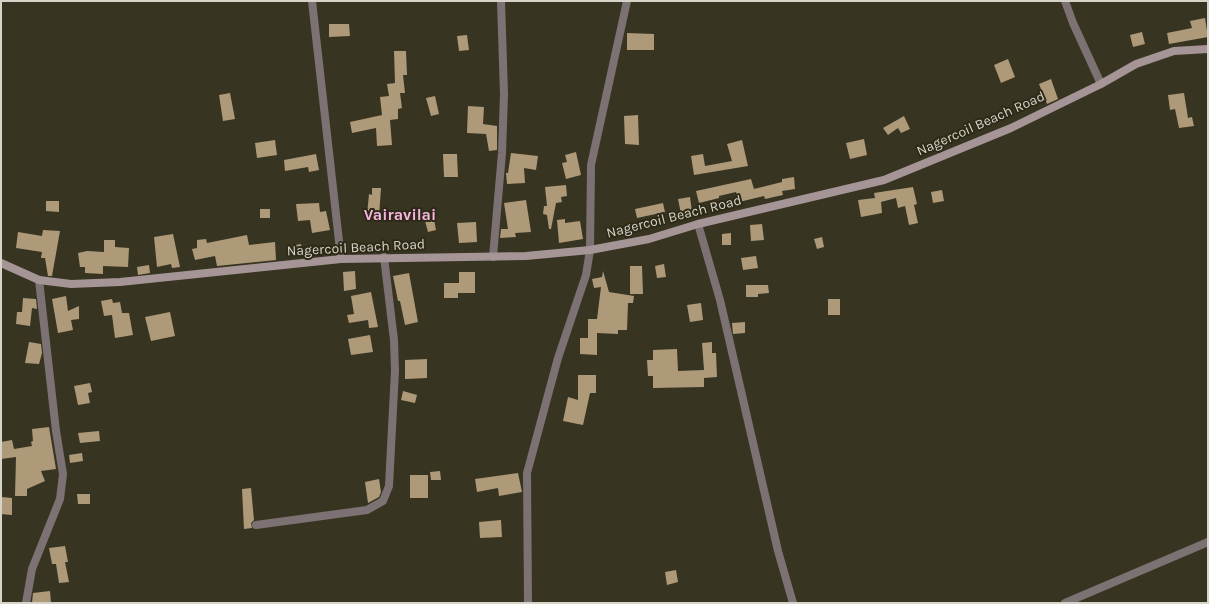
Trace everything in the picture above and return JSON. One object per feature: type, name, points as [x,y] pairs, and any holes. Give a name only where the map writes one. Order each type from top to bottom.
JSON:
[{"type":"main road","name":"Nagercoil Beach Road","points":[[1,263],[39,280],[71,284],[120,282],[341,259],[526,256],[590,250],[649,239],[698,224],[884,180],[1011,128],[1148,59],[1174,51],[1208,49]]},
{"type":"street","points":[[312,1],[341,259]]},
{"type":"street","points":[[493,257],[502,153],[504,94],[501,1]]},
{"type":"street","points":[[528,603],[527,473],[558,358],[586,275],[590,250],[591,165],[628,1]]},
{"type":"street","points":[[1065,1],[1073,24],[1101,84]]},
{"type":"street","points":[[698,224],[720,300],[778,551],[792,603]]},
{"type":"street","points":[[256,525],[367,510],[383,501],[389,486],[395,371],[394,340],[384,258]]},
{"type":"street","points":[[26,603],[32,570],[60,499],[63,474],[56,431],[39,280]]},
{"type":"street","points":[[1065,603],[1208,542]]},
{"type":"building","points":[[1205,18],[1208,37],[1169,44],[1167,33],[1192,28],[1190,21]]},
{"type":"building","points":[[329,24],[349,24],[350,36],[329,37]]},
{"type":"building","points":[[1142,32],[1145,44],[1133,47],[1130,35]]},
{"type":"building","points":[[627,33],[654,34],[654,50],[627,50]]},
{"type":"building","points":[[467,35],[469,50],[459,51],[457,36]]},
{"type":"building","points":[[394,51],[406,51],[407,75],[403,75],[405,93],[400,93],[402,108],[398,109],[398,119],[390,120],[392,145],[377,146],[376,128],[352,133],[350,122],[382,115],[380,97],[389,96],[387,84],[395,83]]},
{"type":"building","points":[[1008,59],[1015,77],[1001,83],[994,65]]},
{"type":"building","points":[[1051,79],[1058,99],[1047,104],[1039,84]]},
{"type":"building","points":[[230,93],[235,119],[223,121],[219,95]]},
{"type":"building","points":[[1184,93],[1188,118],[1192,117],[1194,126],[1179,128],[1175,109],[1170,110],[1168,95]]},
{"type":"building","points":[[435,96],[439,114],[431,116],[426,98]]},
{"type":"building","points":[[468,106],[484,107],[483,124],[497,126],[497,150],[489,151],[486,134],[467,133]]},
{"type":"building","points":[[638,115],[639,145],[625,144],[624,116]]},
{"type":"building","points":[[904,116],[910,129],[901,133],[898,128],[888,135],[883,128]]},
{"type":"building","points":[[864,139],[867,155],[850,159],[846,143]]},
{"type":"building","points":[[275,140],[277,155],[257,158],[255,143]]},
{"type":"building","points":[[742,140],[748,166],[694,175],[691,156],[703,154],[705,166],[732,161],[727,144]]},
{"type":"building","points":[[576,152],[581,175],[566,179],[562,163],[567,162],[565,155]]},
{"type":"building","points":[[511,153],[538,156],[536,170],[524,168],[525,183],[507,184],[506,173],[508,173]]},
{"type":"building","points":[[316,154],[319,170],[309,172],[308,167],[285,171],[284,160]]},
{"type":"building","points":[[443,154],[457,154],[458,177],[444,177]]},
{"type":"building","points":[[794,177],[795,189],[782,191],[783,195],[765,199],[764,196],[739,202],[736,192],[699,203],[696,191],[751,179],[754,189],[782,182],[782,179]]},
{"type":"building","points":[[566,185],[567,196],[561,197],[562,202],[556,203],[551,229],[549,229],[547,215],[543,214],[544,206],[547,206],[545,187]]},
{"type":"building","points":[[913,187],[917,204],[914,205],[918,223],[909,225],[905,206],[898,208],[896,198],[881,202],[882,213],[861,217],[858,200],[875,198],[874,193]]},
{"type":"building","points":[[372,188],[381,188],[379,216],[367,215],[369,194],[372,195]]},
{"type":"building","points":[[942,190],[944,201],[933,203],[931,192]]},
{"type":"building","points":[[690,197],[692,212],[681,214],[678,199]]},
{"type":"building","points":[[526,200],[531,232],[515,233],[516,237],[500,238],[501,229],[508,229],[504,203]]},
{"type":"building","points":[[46,201],[59,201],[59,212],[46,211]]},
{"type":"building","points":[[319,203],[320,212],[326,211],[330,230],[312,233],[310,220],[298,221],[296,204]]},
{"type":"building","points":[[663,203],[665,212],[637,218],[635,209]]},
{"type":"building","points":[[260,209],[270,209],[270,218],[260,218]]},
{"type":"building","points":[[434,219],[436,230],[428,232],[425,221]]},
{"type":"building","points":[[565,219],[565,223],[580,221],[583,239],[559,243],[557,220]]},
{"type":"building","points":[[476,222],[477,242],[459,243],[457,223]]},
{"type":"building","points":[[762,224],[764,240],[751,241],[750,225]]},
{"type":"building","points":[[43,230],[60,231],[52,276],[48,276],[45,258],[41,258],[42,252],[16,248],[18,232],[42,236]]},
{"type":"building","points":[[731,233],[731,245],[722,245],[722,234]]},
{"type":"building","points":[[173,234],[180,267],[172,268],[171,264],[157,267],[154,237]]},
{"type":"building","points":[[247,235],[249,245],[275,242],[276,260],[217,266],[215,256],[195,260],[192,249],[197,248],[197,240],[206,239],[207,243]]},
{"type":"building","points":[[822,237],[824,247],[817,249],[814,239]]},
{"type":"building","points":[[104,240],[115,240],[115,247],[129,248],[128,267],[103,266],[103,274],[85,273],[85,267],[80,267],[78,253],[87,251],[104,252]]},
{"type":"building","points":[[301,244],[302,253],[292,255],[290,246]]},
{"type":"building","points":[[756,256],[758,268],[743,270],[741,258]]},
{"type":"building","points":[[664,264],[666,277],[657,278],[655,266]]},
{"type":"building","points":[[149,265],[150,273],[138,275],[137,267]]},
{"type":"building","points":[[630,266],[642,266],[643,294],[630,294]]},
{"type":"building","points":[[355,271],[356,289],[344,291],[343,272]]},
{"type":"building","points":[[603,271],[609,292],[634,296],[633,303],[628,303],[627,330],[618,330],[618,334],[597,333],[597,355],[580,354],[580,338],[588,338],[588,319],[597,319],[601,287],[594,288],[592,279],[602,277]]},
{"type":"building","points":[[459,272],[475,272],[475,293],[458,293],[458,298],[444,298],[444,283],[459,283]]},
{"type":"building","points":[[409,273],[418,322],[405,325],[393,276]]},
{"type":"building","points":[[746,285],[768,285],[769,293],[758,294],[758,297],[746,297]]},
{"type":"building","points":[[371,292],[378,327],[369,328],[368,320],[349,323],[347,315],[354,314],[351,296]]},
{"type":"building","points":[[66,296],[68,311],[79,306],[79,319],[71,320],[73,330],[58,333],[52,299]]},
{"type":"building","points":[[23,298],[36,299],[37,309],[32,308],[30,326],[16,324],[17,312],[22,312]]},
{"type":"building","points":[[112,299],[113,303],[120,302],[122,313],[129,313],[133,335],[115,338],[112,315],[104,316],[101,301]]},
{"type":"building","points":[[828,299],[840,299],[840,315],[828,315]]},
{"type":"building","points":[[701,303],[703,320],[690,322],[687,305]]},
{"type":"building","points":[[170,312],[175,336],[151,341],[145,317]]},
{"type":"building","points":[[745,322],[745,333],[733,334],[732,323]]},
{"type":"building","points":[[370,335],[373,352],[351,355],[348,339]]},
{"type":"building","points":[[29,342],[41,344],[42,353],[39,364],[25,363]]},
{"type":"building","points":[[712,342],[712,353],[716,353],[717,377],[704,378],[704,387],[653,388],[653,376],[648,376],[647,360],[653,360],[653,350],[677,349],[678,371],[704,370],[702,343]]},
{"type":"building","points":[[427,359],[427,378],[405,379],[405,360]]},
{"type":"building","points":[[578,375],[596,375],[596,393],[590,393],[583,425],[563,421],[568,397],[578,400]]},
{"type":"building","points":[[90,383],[92,392],[88,393],[90,403],[78,405],[74,386]]},
{"type":"building","points":[[403,391],[417,395],[415,403],[401,400]]},
{"type":"building","points":[[49,427],[56,469],[41,471],[45,481],[27,489],[27,496],[15,496],[16,457],[1,459],[1,442],[12,440],[14,449],[32,446],[32,429]]},
{"type":"building","points":[[99,431],[100,441],[80,443],[78,433]]},
{"type":"building","points":[[82,453],[83,461],[70,463],[69,455]]},
{"type":"building","points":[[440,471],[441,480],[431,480],[430,472]]},
{"type":"building","points":[[518,473],[522,492],[499,496],[498,488],[477,492],[475,479]]},
{"type":"building","points":[[410,475],[428,475],[428,498],[410,498]]},
{"type":"building","points":[[379,479],[381,492],[379,497],[368,503],[365,482]]},
{"type":"building","points":[[251,488],[254,520],[251,523],[252,528],[244,529],[242,489]]},
{"type":"building","points":[[77,494],[90,494],[90,504],[78,504]]},
{"type":"building","points":[[1,497],[12,498],[12,515],[1,514]]},
{"type":"building","points":[[501,520],[502,537],[480,538],[479,522]]},
{"type":"building","points":[[65,546],[68,562],[65,562],[69,582],[59,583],[56,564],[52,564],[49,548]]},
{"type":"building","points":[[676,570],[678,582],[667,585],[665,572]]},
{"type":"building","points":[[50,591],[51,603],[32,603],[33,593]]},
{"type":"district","name":"Vairavilai","points":[[400,215]]}]
